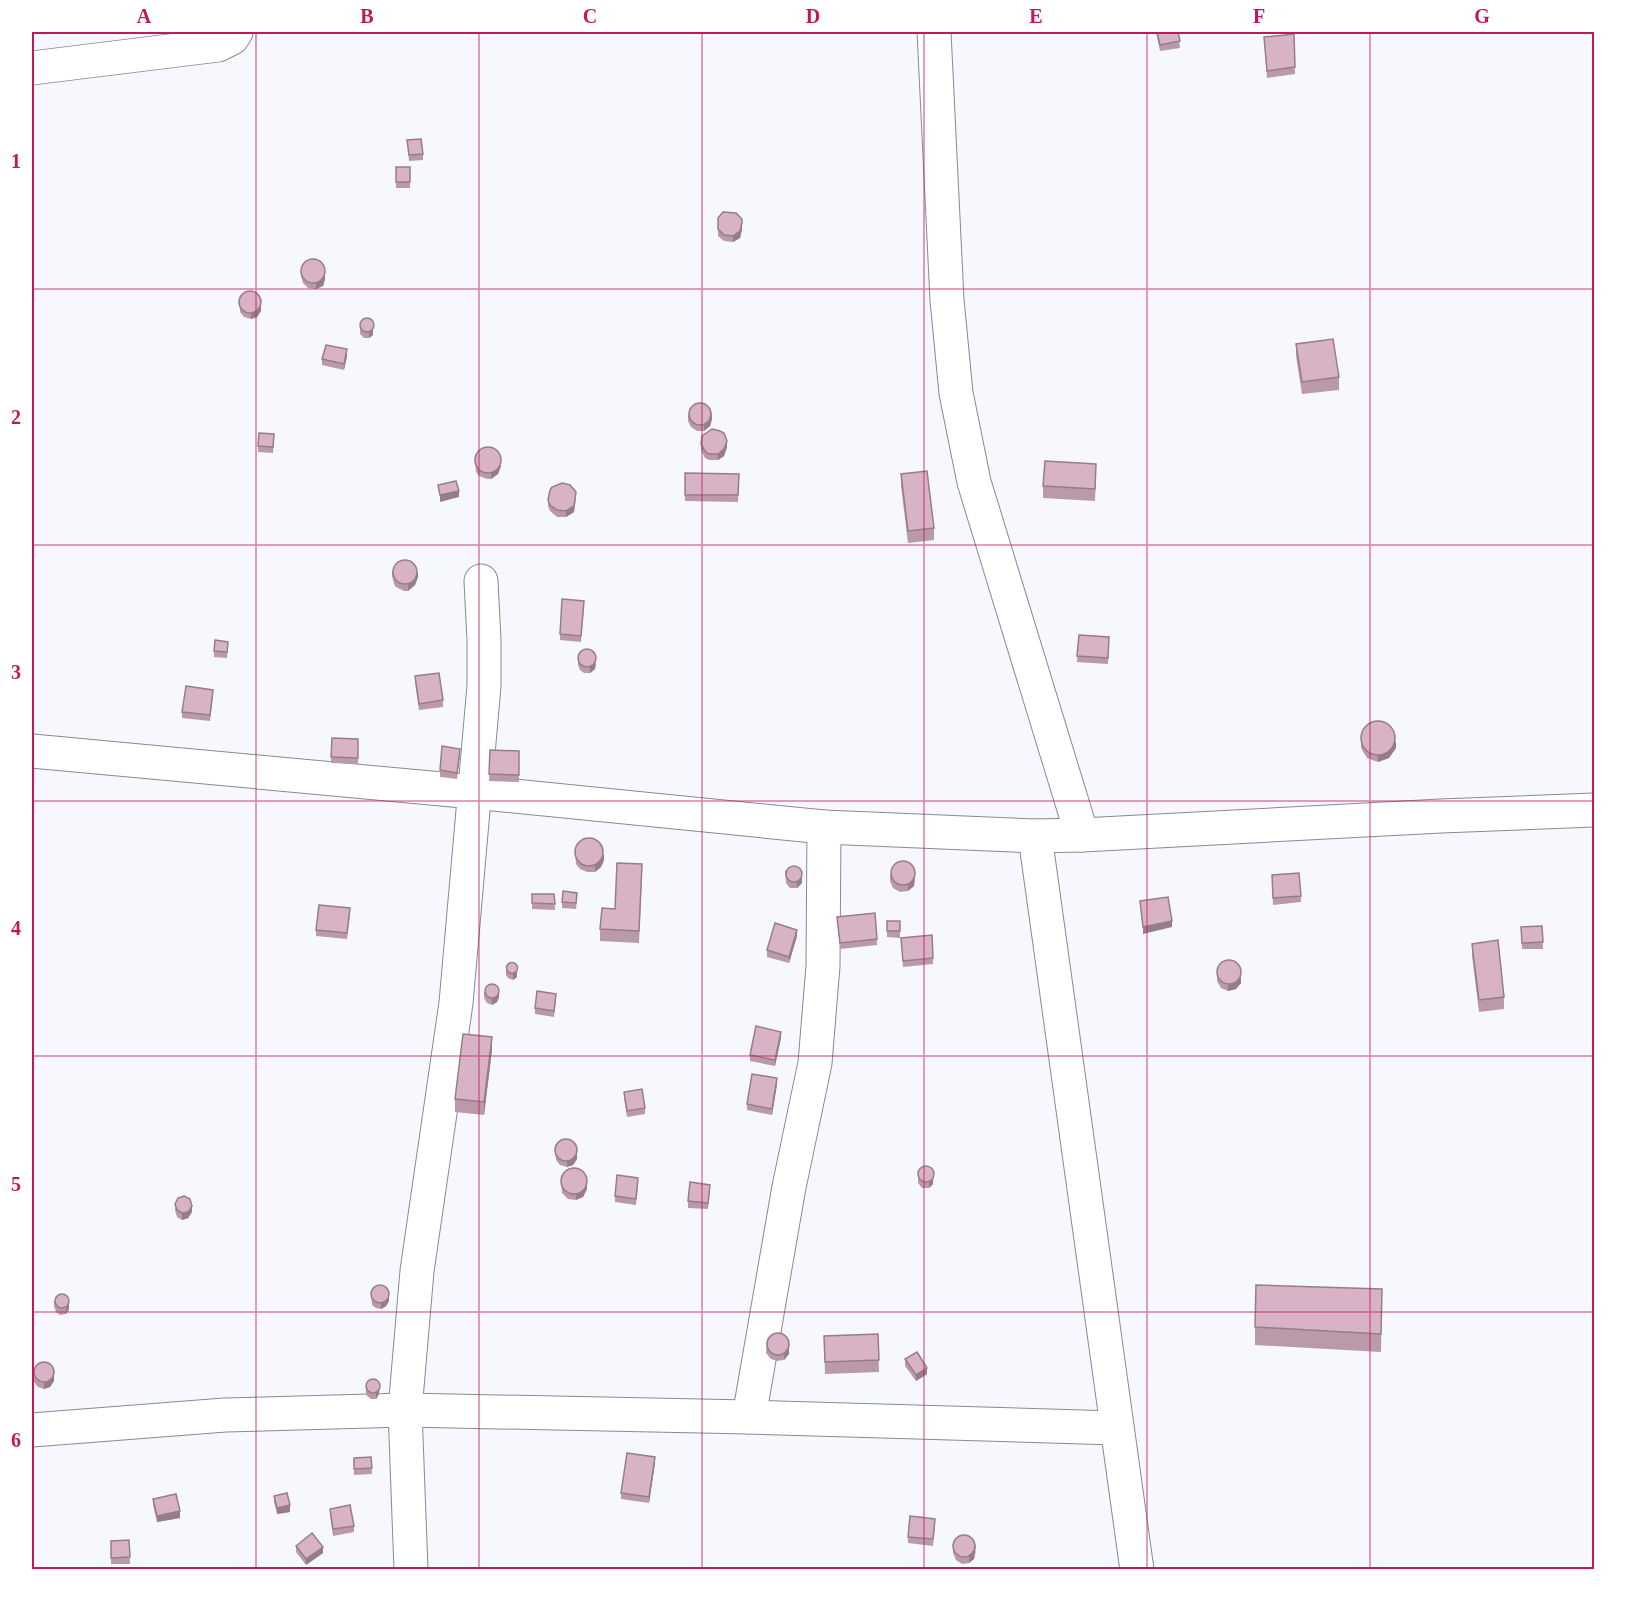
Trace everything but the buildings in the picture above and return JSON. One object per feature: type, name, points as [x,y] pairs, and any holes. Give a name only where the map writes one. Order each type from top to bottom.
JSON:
[{"type":"street","points":[[32,68],[218,45],[232,38],[236,32]]},
{"type":"street","points":[[934,32],[947,300],[956,393],[974,482],[1082,835]]},
{"type":"street","points":[[411,1569],[405,1410],[417,1270],[456,1004],[484,686],[481,581]]},
{"type":"street","points":[[32,751],[824,827],[1035,836],[1594,810]]},
{"type":"street","points":[[749,1417],[789,1188],[815,1063],[823,966],[824,827]]},
{"type":"street","points":[[1035,836],[1137,1569]]},
{"type":"street","points":[[32,1430],[225,1415],[405,1410],[1116,1428]]}]
